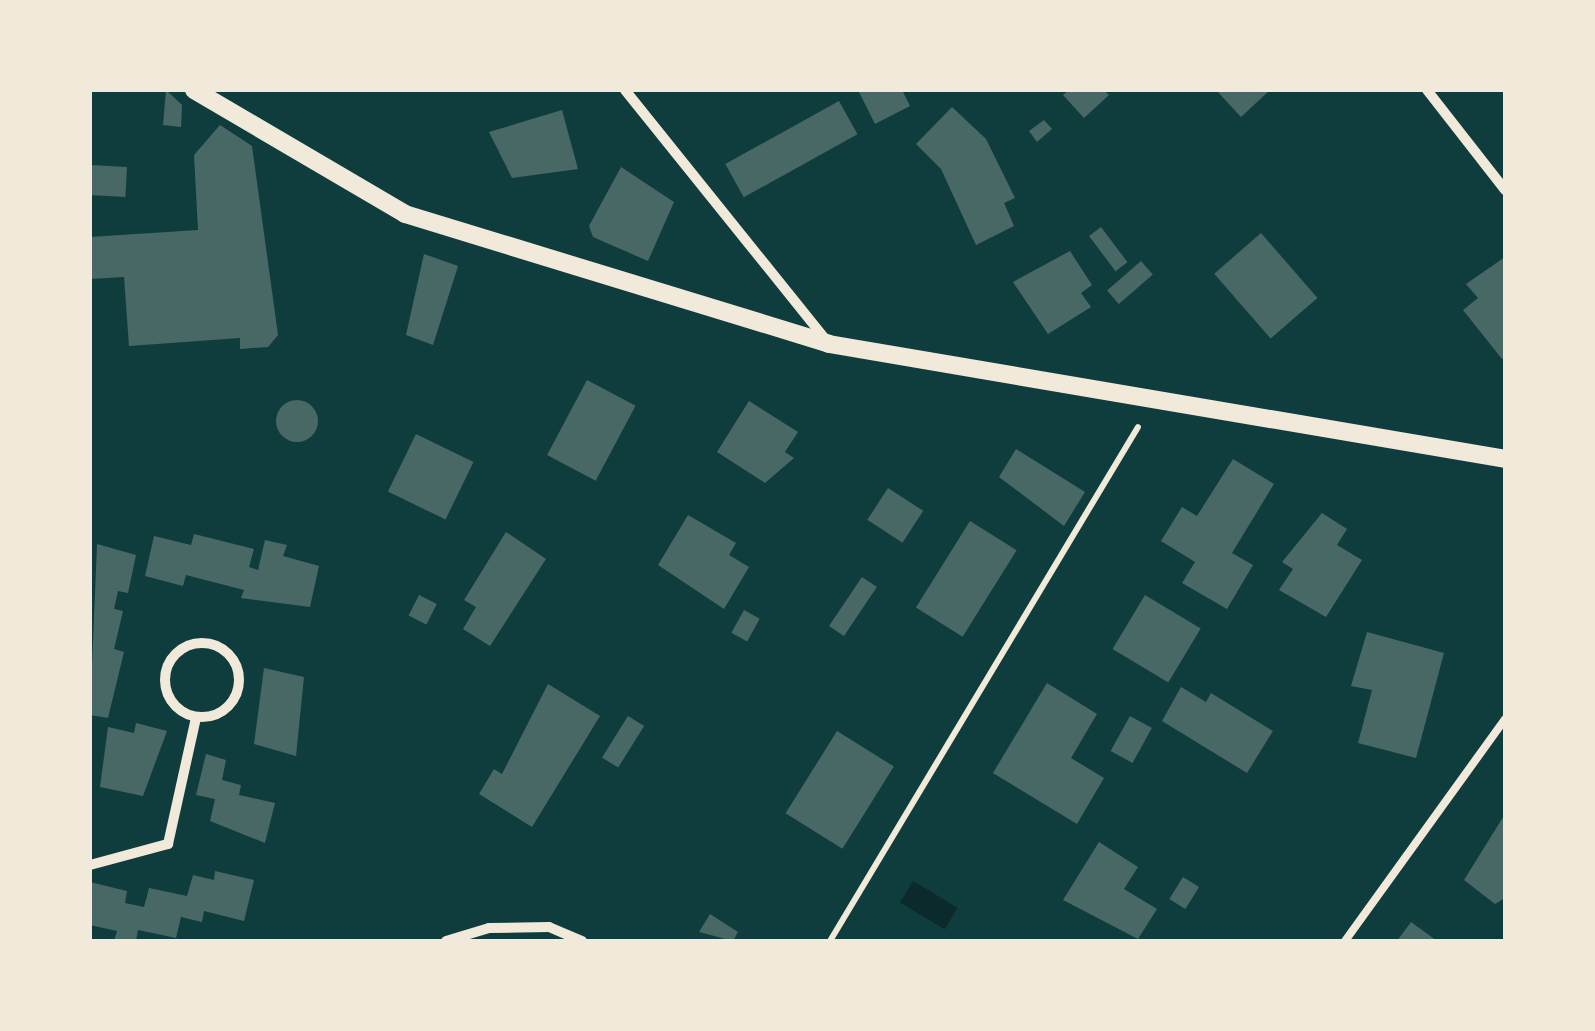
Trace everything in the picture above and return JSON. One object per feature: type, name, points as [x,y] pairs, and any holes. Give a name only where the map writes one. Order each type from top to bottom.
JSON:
[{"type":"street","points":[[194,90],[405,214],[829,344],[1505,459]]},
{"type":"street","points":[[625,90],[829,344]]},
{"type":"street","points":[[1428,90],[1505,190]]},
{"type":"street","points":[[219,645],[234,660],[237,692],[217,716],[196,718],[164,690],[166,668],[187,646],[219,645]]},
{"type":"street","points":[[90,865],[168,844],[196,718]]},
{"type":"street","points":[[446,941],[489,928],[549,927],[582,941]]},
{"type":"lane","points":[[1345,941],[1505,720]]},
{"type":"path","points":[[830,941],[1154,400]]},
{"type":"water","points":[[913,881],[958,908],[945,929],[900,902]]},
{"type":"building","points":[[166,90],[182,105],[181,127],[163,125]]},
{"type":"building","points":[[858,90],[902,90],[910,106],[875,124]]},
{"type":"building","points":[[1069,90],[1104,90],[1109,95],[1084,118],[1063,95]]},
{"type":"building","points":[[1216,90],[1270,90],[1241,117]]},
{"type":"building","points":[[839,101],[857,134],[744,197],[725,164]]},
{"type":"building","points":[[952,107],[986,139],[1015,198],[1004,203],[1014,226],[976,245],[941,169],[916,144]]},
{"type":"building","points":[[562,110],[578,169],[512,178],[489,132]]},
{"type":"building","points":[[1044,120],[1052,129],[1037,142],[1029,131]]},
{"type":"building","points":[[220,125],[252,146],[278,335],[268,347],[240,349],[240,338],[129,346],[124,277],[90,279],[90,237],[198,230],[194,155]]},
{"type":"building","points":[[90,165],[127,167],[125,197],[90,195]]},
{"type":"building","points":[[621,167],[674,202],[648,261],[593,237],[589,226]]},
{"type":"building","points":[[1101,227],[1127,262],[1116,271],[1089,236]]},
{"type":"building","points":[[1261,233],[1317,298],[1271,339],[1214,274]]},
{"type":"building","points":[[1070,251],[1092,285],[1081,293],[1091,307],[1048,334],[1013,282]]},
{"type":"building","points":[[424,254],[458,266],[433,345],[406,335]]},
{"type":"building","points":[[1505,257],[1502,359],[1463,310],[1478,298],[1466,284]]},
{"type":"building","points":[[1141,261],[1153,275],[1119,304],[1107,291]]},
{"type":"building","points":[[587,380],[636,406],[596,481],[547,455]]},
{"type":"building","points":[[297,400],[312,406],[318,421],[312,436],[297,442],[282,436],[276,421],[282,406]]},
{"type":"building","points":[[749,401],[798,432],[785,452],[794,458],[765,483],[717,452]]},
{"type":"building","points":[[416,434],[474,462],[445,520],[388,492]]},
{"type":"building","points":[[1016,449],[1085,492],[1064,526],[999,477]]},
{"type":"building","points":[[1233,459],[1274,484],[1232,553],[1253,565],[1227,609],[1182,583],[1195,562],[1161,541],[1182,507],[1197,516]]},
{"type":"building","points":[[888,488],[923,511],[903,543],[867,520]]},
{"type":"building","points":[[1322,513],[1347,529],[1337,545],[1362,560],[1326,617],[1279,590],[1293,569],[1282,562]]},
{"type":"building","points":[[688,515],[736,543],[729,555],[749,567],[724,609],[658,565]]},
{"type":"building","points":[[970,521],[1017,550],[963,637],[916,608]]},
{"type":"building","points":[[506,532],[546,559],[490,646],[463,629],[476,607],[464,600]]},
{"type":"building","points":[[194,534],[254,549],[249,567],[258,570],[265,540],[287,545],[283,556],[319,566],[310,607],[241,598],[244,590],[186,575],[183,586],[145,576],[154,536],[191,545]]},
{"type":"building","points":[[97,544],[136,555],[128,593],[118,591],[114,609],[123,611],[114,649],[124,652],[108,718],[90,715]]},
{"type":"building","points":[[862,577],[877,587],[844,636],[829,626]]},
{"type":"building","points":[[419,595],[437,604],[426,625],[409,615]]},
{"type":"building","points":[[1145,595],[1201,628],[1168,682],[1113,649]]},
{"type":"building","points":[[744,610],[760,619],[747,641],[731,633]]},
{"type":"building","points":[[1367,632],[1444,653],[1416,758],[1358,743],[1372,690],[1351,686]]},
{"type":"building","points":[[264,668],[304,677],[296,756],[254,744]]},
{"type":"building","points":[[1047,683],[1097,714],[1071,758],[1104,778],[1077,824],[993,773]]},
{"type":"building","points":[[548,684],[600,716],[532,827],[479,794],[494,769],[502,774]]},
{"type":"building","points":[[1181,687],[1206,702],[1211,693],[1273,731],[1247,773],[1162,721]]},
{"type":"building","points":[[628,716],[644,726],[618,768],[602,758]]},
{"type":"building","points":[[1130,716],[1152,728],[1132,763],[1111,751]]},
{"type":"building","points":[[136,723],[167,731],[143,796],[100,787],[108,727],[134,733]]},
{"type":"building","points":[[837,731],[894,767],[842,849],[786,813]]},
{"type":"building","points":[[206,754],[226,760],[222,780],[241,785],[239,795],[275,803],[265,843],[210,821],[215,799],[196,795]]},
{"type":"building","points":[[1505,814],[1505,898],[1495,904],[1464,880]]},
{"type":"building","points":[[1099,842],[1138,867],[1124,889],[1157,909],[1138,939],[1063,900]]},
{"type":"building","points":[[215,871],[254,880],[244,921],[204,911],[202,922],[181,917],[176,938],[138,930],[136,941],[114,941],[117,931],[90,925],[90,882],[127,891],[125,903],[144,907],[149,888],[187,896],[193,875],[214,880]]},
{"type":"building","points":[[1183,877],[1199,887],[1185,909],[1169,899]]},
{"type":"building","points":[[710,914],[738,932],[733,941],[699,932]]},
{"type":"building","points":[[1411,922],[1437,941],[1397,941]]}]
